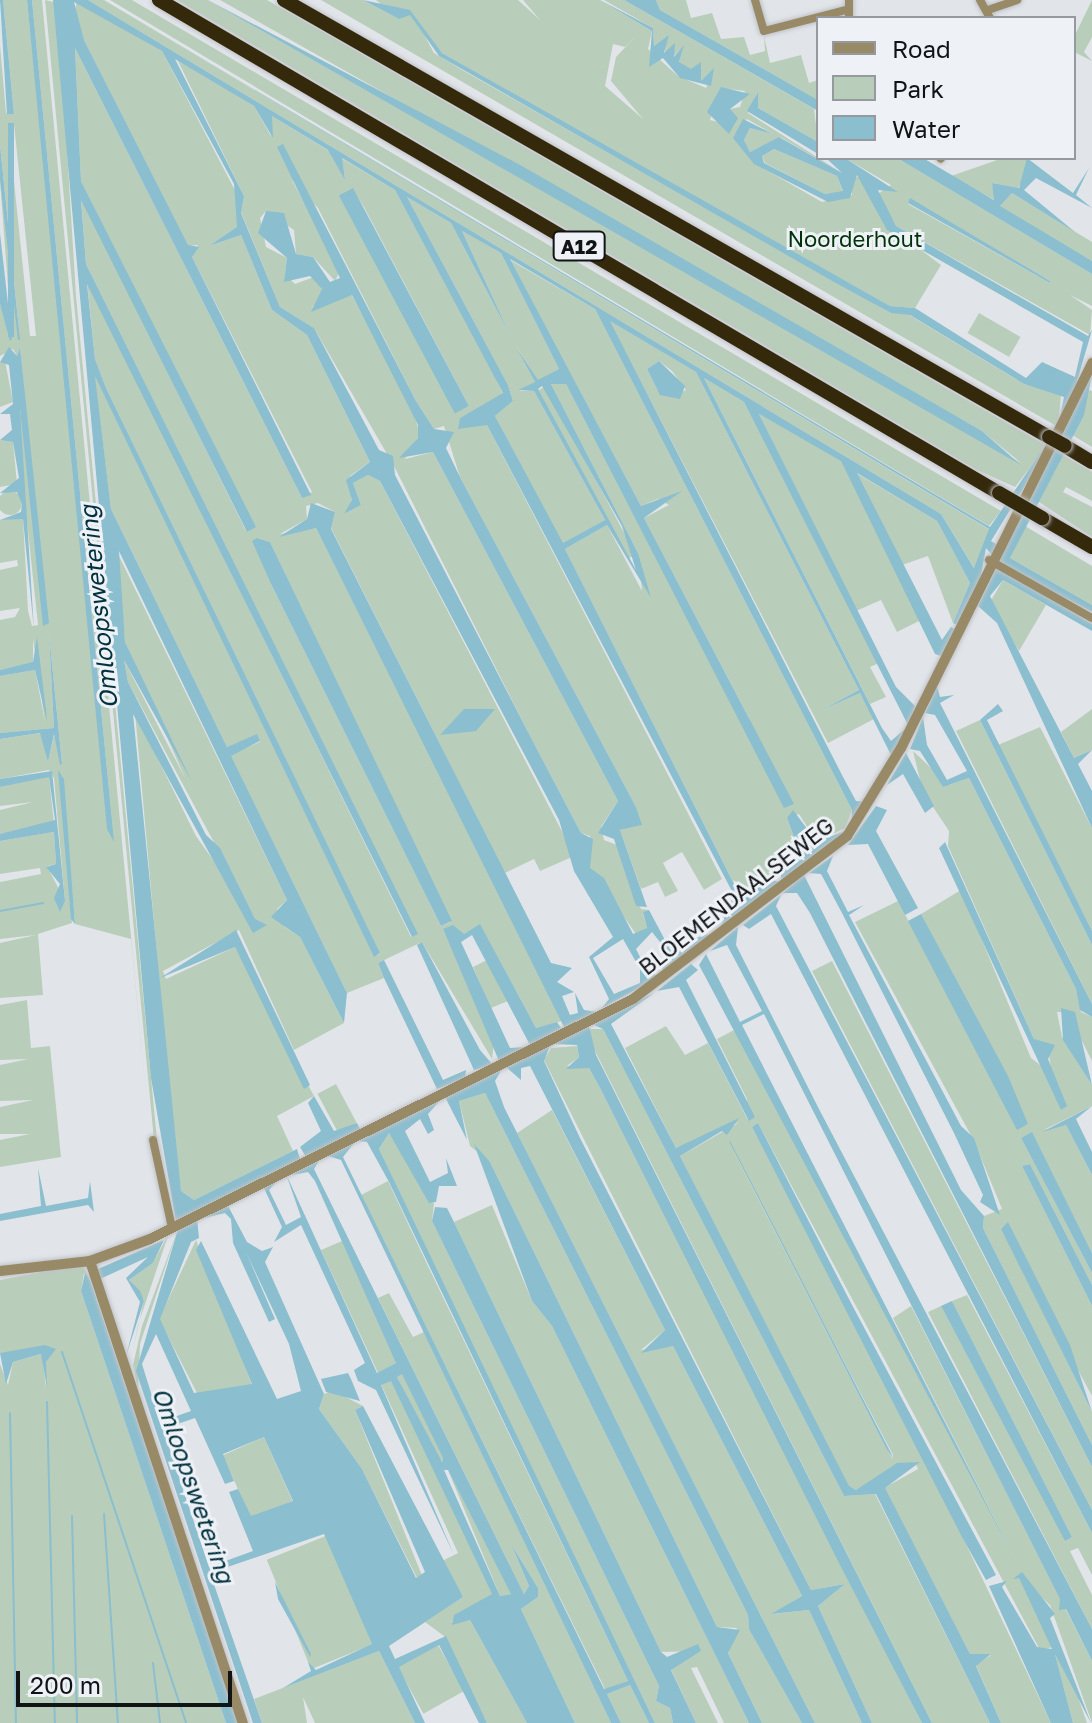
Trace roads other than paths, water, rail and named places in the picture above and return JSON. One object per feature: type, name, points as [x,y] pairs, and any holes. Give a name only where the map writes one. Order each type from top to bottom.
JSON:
[{"type":"highway","name":"A12","points":[[159,0],[1092,547]]},
{"type":"highway","points":[[284,0],[1092,462]]},
{"type":"street","points":[[755,0],[764,31],[816,20]]},
{"type":"street","points":[[848,14],[849,0]]},
{"type":"street","points":[[980,0],[989,14],[1017,0]]},
{"type":"street","name":"BLOEMENDAALSEWEG","points":[[0,1271],[90,1261],[177,1224],[650,990],[847,836],[901,748],[993,553],[1071,418],[1092,363]]},
{"type":"street","points":[[993,553],[1092,618]]},
{"type":"street","points":[[153,1140],[177,1224]]},
{"type":"street","points":[[90,1261],[243,1717]]},
{"type":"water","points":[[0,0],[3,0],[14,114],[7,114]]},
{"type":"water","points":[[27,0],[32,0],[114,842],[107,829]]},
{"type":"water","points":[[53,0],[88,0],[941,514],[974,568],[989,529],[104,0],[990,527],[1058,427],[1064,397],[1024,384],[910,315],[891,313],[834,282],[439,56],[410,15],[399,19],[363,0],[410,10],[442,53],[890,306],[915,308],[1026,378],[1042,362],[1075,377],[1083,342],[887,230],[857,175],[850,198],[828,202],[754,164],[733,138],[743,119],[773,134],[750,128],[744,140],[750,152],[779,137],[842,173],[828,160],[848,160],[898,192],[878,190],[896,226],[1088,336],[1092,330],[1066,419],[991,541],[1004,549],[1092,374],[1084,415],[1010,558],[1092,605],[1092,612],[999,563],[986,548],[979,586],[959,626],[953,623],[970,583],[937,521],[857,473],[942,640],[951,627],[957,630],[944,657],[935,654],[841,461],[759,414],[896,687],[915,706],[908,725],[744,402],[704,378],[882,728],[891,741],[906,728],[891,755],[860,693],[820,711],[859,690],[696,372],[610,321],[842,775],[856,801],[867,802],[851,828],[852,810],[595,309],[510,259],[641,506],[682,491],[644,518],[794,804],[784,808],[566,384],[551,384],[638,553],[651,598],[607,525],[565,549],[737,890],[749,898],[760,891],[751,890],[751,873],[779,882],[719,930],[734,895],[487,425],[458,429],[460,418],[503,393],[395,190],[342,158],[345,180],[328,150],[272,116],[273,138],[254,106],[175,59],[244,196],[241,213],[280,307],[314,328],[379,450],[393,456],[395,475],[527,730],[581,833],[593,839],[590,868],[604,878],[633,934],[647,928],[643,912],[649,910],[673,955],[687,945],[684,932],[696,938],[716,932],[667,973],[661,967],[672,957],[652,932],[636,949],[648,973],[661,976],[602,1008],[609,999],[589,957],[613,937],[574,871],[559,820],[380,481],[368,475],[353,483],[361,505],[344,514],[352,500],[346,480],[370,462],[307,335],[272,310],[241,235],[209,246],[237,227],[234,184],[162,51],[74,2],[84,40],[188,245],[199,247],[192,257],[311,495],[302,498],[75,48],[81,181],[256,527],[247,532],[81,200],[86,264],[418,934],[412,937],[87,284],[95,359],[106,388],[380,953],[374,957],[95,376],[111,509],[227,747],[257,734],[260,741],[231,756],[347,993],[344,1023],[300,937],[271,917],[287,900],[119,551],[125,642],[192,782],[124,660],[128,682],[206,835],[220,848],[255,919],[267,925],[253,933],[133,714],[181,1191],[194,1200],[297,1149],[300,1159],[176,1222],[151,1078]],"holes":[[[774,149],[837,176],[843,191],[825,194],[764,163],[762,156]],[[407,197],[451,223],[511,337],[462,231],[501,253],[559,369],[538,380],[516,347],[535,382],[518,390],[534,391],[605,520],[563,543],[495,416],[513,401],[508,385]],[[542,386],[622,526],[636,570],[538,389]],[[623,939],[640,969],[640,983],[614,994],[593,958]]]},
{"type":"water","points":[[208,0],[522,166],[982,431],[1021,465]]},
{"type":"water","points":[[600,0],[653,28],[654,46],[669,35],[664,53],[675,43],[674,57],[684,45],[679,62],[691,69],[701,62],[701,81],[714,68],[711,86],[680,78],[663,58],[649,67],[652,31]]},
{"type":"water","points":[[624,0],[656,0],[660,10],[816,99],[816,110]]},
{"type":"water","points":[[721,87],[750,94],[730,109],[738,118],[729,134],[707,112]]},
{"type":"water","points":[[758,92],[758,108],[816,141],[816,153],[747,111]]},
{"type":"water","points":[[8,123],[14,123],[14,337],[8,337]]},
{"type":"water","points":[[283,144],[416,401],[434,429],[454,432],[446,448],[460,477],[636,807],[642,825],[620,830],[647,907],[636,906],[614,839],[598,833],[618,801],[433,452],[399,458],[418,438],[418,425],[352,295],[311,312],[322,289],[310,276],[284,282],[287,258],[258,233],[266,211],[284,213],[296,254],[313,257],[330,282],[340,278],[277,147]]},
{"type":"water","points":[[0,145],[20,340],[0,181]]},
{"type":"water","points":[[900,160],[926,160],[994,200],[992,183],[1019,188],[1026,160],[1073,193],[1089,168],[1076,195],[1092,208],[1036,178],[1024,190],[1075,232],[1012,193],[1000,206],[1092,261],[1092,274]]},
{"type":"water","points":[[353,188],[469,406],[455,414],[339,196]]},
{"type":"water","points":[[910,198],[1050,281],[1050,283],[908,203]]},
{"type":"water","points":[[0,233],[12,339],[10,341],[0,304]]},
{"type":"water","points":[[9,347],[17,356],[20,347],[49,623],[43,626],[20,408],[34,630],[23,519],[0,520],[21,512],[22,504],[17,492],[0,493],[19,478],[13,442],[0,440],[12,430],[10,414],[0,414],[13,404],[9,365],[0,362]]},
{"type":"water","points":[[659,361],[685,386],[680,399],[660,395],[647,369]]},
{"type":"water","points":[[311,503],[335,512],[331,529],[551,963],[572,968],[557,982],[574,992],[562,996],[570,1015],[578,1013],[575,993],[584,1010],[597,1012],[564,1027],[316,528],[279,537],[307,519]]},
{"type":"water","points":[[257,538],[270,542],[452,921],[441,926],[272,586],[252,541]]},
{"type":"water","points":[[997,567],[1092,624],[1092,631],[1003,580],[990,596],[1074,758],[1092,750],[1078,764],[1092,791],[1092,828],[997,623],[978,606]]},
{"type":"water","points":[[49,634],[60,765],[54,734],[48,762],[40,733],[0,739],[0,733],[54,728]]},
{"type":"water","points":[[37,637],[47,722],[35,670],[0,676],[0,670],[33,662]]},
{"type":"water","points":[[937,686],[940,697],[954,695],[940,703],[1092,1004],[1092,1017],[1080,1010],[1076,989],[969,778],[943,787],[920,751],[910,749],[923,717],[927,745],[947,780],[967,771],[935,715],[925,713]]},
{"type":"water","points":[[998,704],[1003,711],[987,720],[1092,931],[1092,945],[980,720]]},
{"type":"water","points":[[464,709],[495,709],[476,731],[440,735]]},
{"type":"water","points":[[906,753],[934,806],[925,813],[903,774],[887,785]]},
{"type":"water","points":[[58,770],[64,779],[75,924],[71,919]]},
{"type":"water","points":[[52,771],[65,901],[60,912],[54,898],[60,884],[46,867],[56,864],[54,832],[0,841],[0,834],[55,820],[49,777],[0,787],[0,779]]},
{"type":"water","points":[[876,806],[887,810],[876,831],[918,908],[905,915],[868,844],[848,845]]},
{"type":"water","points":[[793,810],[817,842],[847,830],[782,880],[780,873],[801,856],[787,818]]},
{"type":"water","points":[[945,842],[1034,1039],[1055,1045],[1048,1059],[1067,1106],[1061,1110],[939,848]]},
{"type":"water","points":[[833,856],[827,871],[848,912],[864,905],[849,915],[961,1126],[974,1138],[1000,1215],[980,1202],[983,1195],[953,1131],[842,913],[821,874],[809,873]]},
{"type":"water","points":[[804,875],[961,1190],[984,1216],[983,1228],[1092,1445],[1092,1467],[810,913],[797,893],[783,893]]},
{"type":"water","points":[[781,895],[776,906],[1092,1510],[1092,1533],[771,914],[749,929],[743,925]]},
{"type":"water","points":[[921,914],[1008,1076],[1028,1124],[1017,1130],[908,921]]},
{"type":"water","points":[[480,924],[536,1028],[557,1022],[561,1028],[530,1045],[472,935],[461,942],[510,1048],[526,1047],[499,1061],[443,929],[453,925],[464,934]]},
{"type":"water","points":[[738,927],[736,945],[1092,1629],[1092,1661],[1066,1609],[1059,1610],[1060,1599],[764,1014],[742,1025],[1019,1567],[699,965],[706,954],[740,1022],[762,1011],[727,945],[710,951]]},
{"type":"water","points":[[236,930],[310,1085],[304,1089],[235,947],[160,978]]},
{"type":"water","points":[[422,942],[480,1050],[493,1065],[474,1070],[417,945]]},
{"type":"water","points":[[384,960],[443,1080],[466,1070],[465,1078],[437,1089],[384,978],[378,963]]},
{"type":"water","points":[[691,964],[698,970],[686,980],[755,1117],[749,1121],[679,987],[657,991]]},
{"type":"water","points":[[654,993],[611,1024],[676,1148],[739,1118],[727,1135],[722,1131],[680,1156],[849,1486],[856,1490],[897,1463],[920,1462],[885,1488],[970,1654],[991,1654],[976,1666],[1001,1723],[990,1723],[876,1494],[844,1496],[603,1029],[592,1024]]},
{"type":"water","points":[[1061,1008],[1075,1012],[1092,1085],[1063,1040]]},
{"type":"water","points":[[589,1026],[596,1055],[932,1723],[922,1723],[589,1068],[566,1069],[579,1057],[577,1045],[554,1044]]},
{"type":"water","points":[[550,1046],[544,1061],[580,1138],[811,1590],[845,1584],[818,1606],[872,1723],[862,1723],[809,1610],[771,1614],[802,1596],[673,1346],[641,1353],[665,1330],[530,1066],[521,1068],[521,1080],[506,1067]]},
{"type":"water","points":[[502,1069],[495,1081],[504,1107],[815,1723],[802,1723],[749,1629],[748,1615],[485,1093],[459,1101],[467,1140],[445,1097]]},
{"type":"water","points":[[314,1096],[334,1131],[357,1123],[360,1129],[306,1157],[300,1147],[321,1131],[308,1103]]},
{"type":"water","points":[[442,1098],[428,1114],[434,1130],[428,1134],[420,1119],[405,1131],[430,1182],[448,1173],[446,1158],[457,1186],[439,1186],[436,1202],[429,1203],[389,1133],[379,1149],[655,1723],[649,1723],[630,1685],[607,1694],[621,1723],[611,1723],[341,1160],[325,1155],[354,1143],[343,1157],[604,1689],[628,1681],[389,1182],[367,1142],[359,1141]]},
{"type":"water","points":[[1092,1106],[1076,1119],[1092,1152],[1092,1175],[1066,1125],[1042,1132]]},
{"type":"water","points":[[758,1123],[996,1575],[986,1580],[962,1537],[752,1127]]},
{"type":"water","points":[[1032,1132],[1092,1253],[1092,1273],[1021,1138]]},
{"type":"water","points":[[730,1141],[894,1459],[887,1450]]},
{"type":"water","points":[[474,1144],[490,1162],[717,1627],[740,1630],[728,1653],[762,1723],[749,1723],[552,1326],[532,1301]]},
{"type":"water","points":[[321,1157],[314,1169],[524,1594],[529,1586],[511,1544],[538,1588],[538,1597],[521,1609],[575,1723],[527,1723],[470,1620],[452,1625],[454,1615],[492,1594],[391,1381],[381,1385],[454,1555],[376,1390],[358,1381],[354,1370],[365,1363],[301,1225],[274,1242],[282,1227],[263,1186],[279,1179],[269,1190],[286,1225],[301,1217],[286,1174],[377,1373],[396,1363],[315,1181],[308,1172],[292,1175]],"holes":[[[402,1374],[443,1458],[442,1462],[397,1377]],[[444,1470],[448,1470],[511,1594],[500,1596]]]},
{"type":"water","points":[[1030,1164],[1092,1285],[1092,1306],[1022,1166]]},
{"type":"water","points":[[38,1168],[46,1206],[88,1198],[90,1181],[94,1212],[88,1205],[0,1221],[0,1214],[41,1206]]},
{"type":"water","points":[[227,1204],[247,1242],[262,1251],[273,1247],[265,1262],[324,1394],[319,1409],[362,1469],[416,1578],[425,1572],[355,1410],[363,1406],[463,1597],[389,1646],[395,1659],[446,1636],[487,1723],[479,1723],[439,1645],[399,1667],[425,1723],[415,1723],[379,1651],[283,1688],[311,1671],[308,1662],[316,1670],[372,1644],[324,1534],[210,1573],[262,1723],[253,1723],[136,1371],[178,1229],[197,1219],[199,1238],[191,1242],[160,1319],[194,1393],[252,1384],[196,1250],[201,1241],[277,1399],[301,1391],[289,1344],[246,1252],[275,1319],[269,1322],[233,1243],[231,1219],[225,1213],[204,1218]],"holes":[[[156,1334],[191,1411],[160,1422],[142,1364]],[[195,1418],[225,1484],[234,1481],[223,1454],[264,1437],[293,1501],[251,1516],[238,1489],[229,1492],[253,1551],[209,1567],[163,1429]]]},
{"type":"water","points":[[435,1207],[447,1208],[661,1652],[667,1657],[698,1644],[701,1651],[671,1670],[696,1723],[673,1723],[670,1708],[656,1701],[659,1686],[432,1221]]},
{"type":"water","points":[[1008,1222],[1070,1345],[1092,1412],[1001,1229]]},
{"type":"water","points":[[164,1240],[153,1263],[129,1280],[140,1291],[144,1301],[126,1356],[140,1302],[126,1278],[148,1257],[100,1279],[98,1269]]},
{"type":"water","points":[[85,1273],[90,1280],[238,1723],[226,1723],[81,1291]]},
{"type":"water","points":[[952,1301],[1072,1537],[1065,1541],[941,1306]]},
{"type":"water","points":[[45,1345],[56,1349],[46,1362],[47,1388],[41,1354],[13,1362],[6,1384],[0,1353]]},
{"type":"water","points":[[348,1373],[360,1401],[326,1392],[321,1379]]},
{"type":"water","points":[[1022,1572],[1055,1614],[1050,1618],[1091,1723],[1055,1654],[1073,1723],[1051,1723],[989,1586],[1007,1581],[1002,1587],[1037,1647],[1052,1649],[1019,1578],[1013,1579]]},
{"type":"water","points":[[275,1582],[311,1654],[310,1657],[278,1599]]},
{"type":"waterway","points":[[0,911],[43,903]]},
{"type":"waterway","points":[[62,1352],[186,1723]]},
{"type":"waterway","points":[[47,1402],[55,1723]]},
{"type":"waterway","points":[[10,1413],[16,1723]]},
{"type":"waterway","points":[[104,1514],[118,1723]]},
{"type":"waterway","points":[[72,1516],[77,1723]]},
{"type":"waterway","points":[[153,1663],[160,1723]]},
{"type":"park label","name":"Noorderhout","points":[[855,239]]},
{"type":"water label","name":"Omloopswetering","points":[[98,607]]},
{"type":"water label","name":"Omloopswetering","points":[[194,1485]]}]
